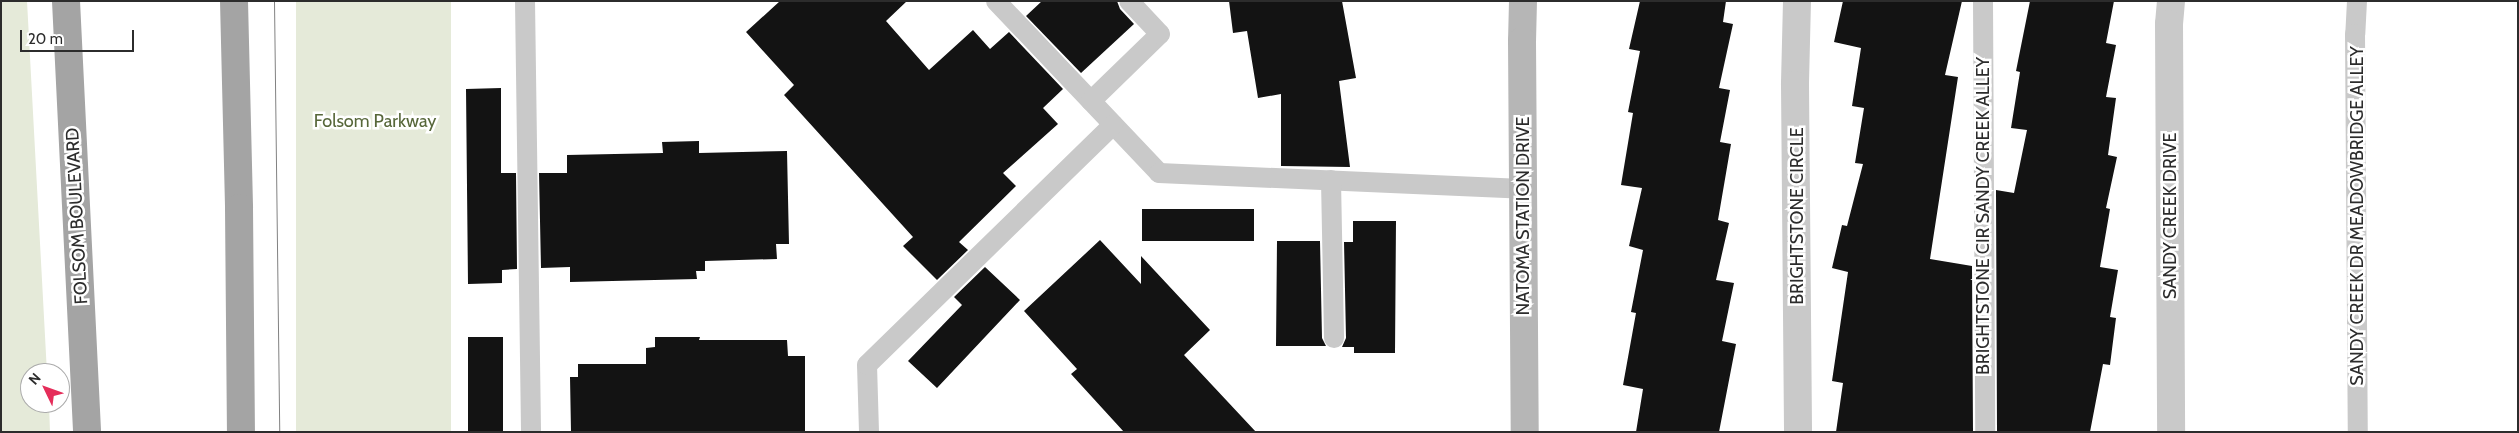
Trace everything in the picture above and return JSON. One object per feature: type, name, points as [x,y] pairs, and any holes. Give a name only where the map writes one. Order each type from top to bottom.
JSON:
[{"type":"main road","name":"FOLSOM BOULEVARD","points":[[66,1],[87,432]]},
{"type":"main road","points":[[234,1],[239,208],[241,432]]},
{"type":"street","name":"NATOMA STATION DRIVE","points":[[1523,1],[1525,432]]},
{"type":"street","name":"BRIGHTSTONE CIRCLE","points":[[1797,1],[1798,432]]},
{"type":"street","name":"SANDY CREEK DRIVE","points":[[2171,1],[2169,34],[2171,432]]},
{"type":"lane","points":[[525,1],[531,432]]},
{"type":"lane","points":[[1091,101],[1160,34],[1128,1]]},
{"type":"lane","name":"BRIGHTSTONE CIR SANDY CREEK ALLEY","points":[[1984,1],[1985,432]]},
{"type":"lane","name":"SANDY CREEK DR MEADOWBRIDGE ALLEY","points":[[2357,1],[2355,34],[2358,432]]},
{"type":"lane","points":[[998,2],[1160,173],[1523,189]]},
{"type":"lane","points":[[869,432],[867,365],[1114,125]]},
{"type":"lane","points":[[1331,180],[1334,338]]},
{"type":"green space","points":[[1,1],[27,1],[46,363],[20,363],[20,413],[49,413],[50,432],[1,432]]},
{"type":"green space","name":"Folsom Parkway","points":[[296,1],[451,1],[451,432],[296,432]]},
{"type":"building","points":[[780,1],[907,1],[886,21],[929,70],[973,30],[990,49],[1009,32],[1063,89],[1043,108],[1058,124],[1003,173],[1016,186],[959,242],[968,250],[937,280],[903,246],[913,237],[784,95],[794,85],[746,32]]},
{"type":"building","points":[[1042,1],[1117,1],[1120,9],[1134,24],[1081,73],[1026,16]]},
{"type":"building","points":[[1229,1],[1342,1],[1356,78],[1339,81],[1350,167],[1281,166],[1281,94],[1258,98],[1247,31],[1233,33]]},
{"type":"building","points":[[1640,1],[1726,1],[1723,22],[1733,24],[1719,88],[1730,90],[1720,142],[1731,144],[1718,220],[1729,223],[1716,280],[1734,283],[1722,341],[1736,344],[1719,432],[1636,432],[1643,389],[1623,385],[1636,313],[1631,312],[1643,250],[1629,246],[1642,188],[1621,185],[1633,113],[1628,112],[1640,51],[1629,49]]},
{"type":"building","points":[[1843,1],[1962,1],[1945,75],[1958,77],[1930,259],[1972,266],[1973,432],[1836,432],[1843,383],[1832,381],[1848,272],[1832,268],[1842,225],[1847,226],[1863,164],[1855,163],[1864,108],[1852,106],[1861,48],[1834,42]]},
{"type":"building","points":[[2030,1],[2114,1],[2106,43],[2116,45],[2106,97],[2116,98],[2108,155],[2117,157],[2106,208],[2110,209],[2100,267],[2118,270],[2110,317],[2116,318],[2110,365],[2103,364],[2090,432],[1997,432],[1996,190],[2014,193],[2027,130],[2011,128],[2020,72],[2016,71]]},
{"type":"building","points":[[501,88],[501,173],[516,173],[517,269],[502,270],[502,283],[468,284],[466,89]]},
{"type":"building","points":[[699,141],[699,153],[787,151],[789,244],[776,244],[777,259],[705,261],[705,271],[696,271],[697,279],[570,282],[570,267],[541,268],[539,173],[567,173],[567,155],[663,153],[662,142]]},
{"type":"building","points":[[1142,209],[1254,209],[1254,241],[1142,241]]},
{"type":"building","points":[[1353,221],[1396,221],[1395,353],[1354,353],[1354,347],[1342,347],[1346,338],[1344,242],[1353,242]]},
{"type":"building","points":[[1100,240],[1141,284],[1141,256],[1210,330],[1184,355],[1256,432],[1124,432],[1071,374],[1077,369],[1024,311]]},
{"type":"building","points":[[1277,241],[1320,241],[1322,338],[1326,346],[1276,346]]},
{"type":"building","points":[[985,267],[1020,300],[937,388],[908,361],[962,305],[954,297]]},
{"type":"building","points":[[468,337],[503,337],[503,432],[468,432]]},
{"type":"building","points":[[655,337],[700,337],[699,340],[787,340],[788,356],[805,356],[805,432],[571,432],[570,377],[578,377],[578,364],[646,364],[646,348],[655,347]]},
{"type":"tram line","points":[[274,1],[279,432]]}]
